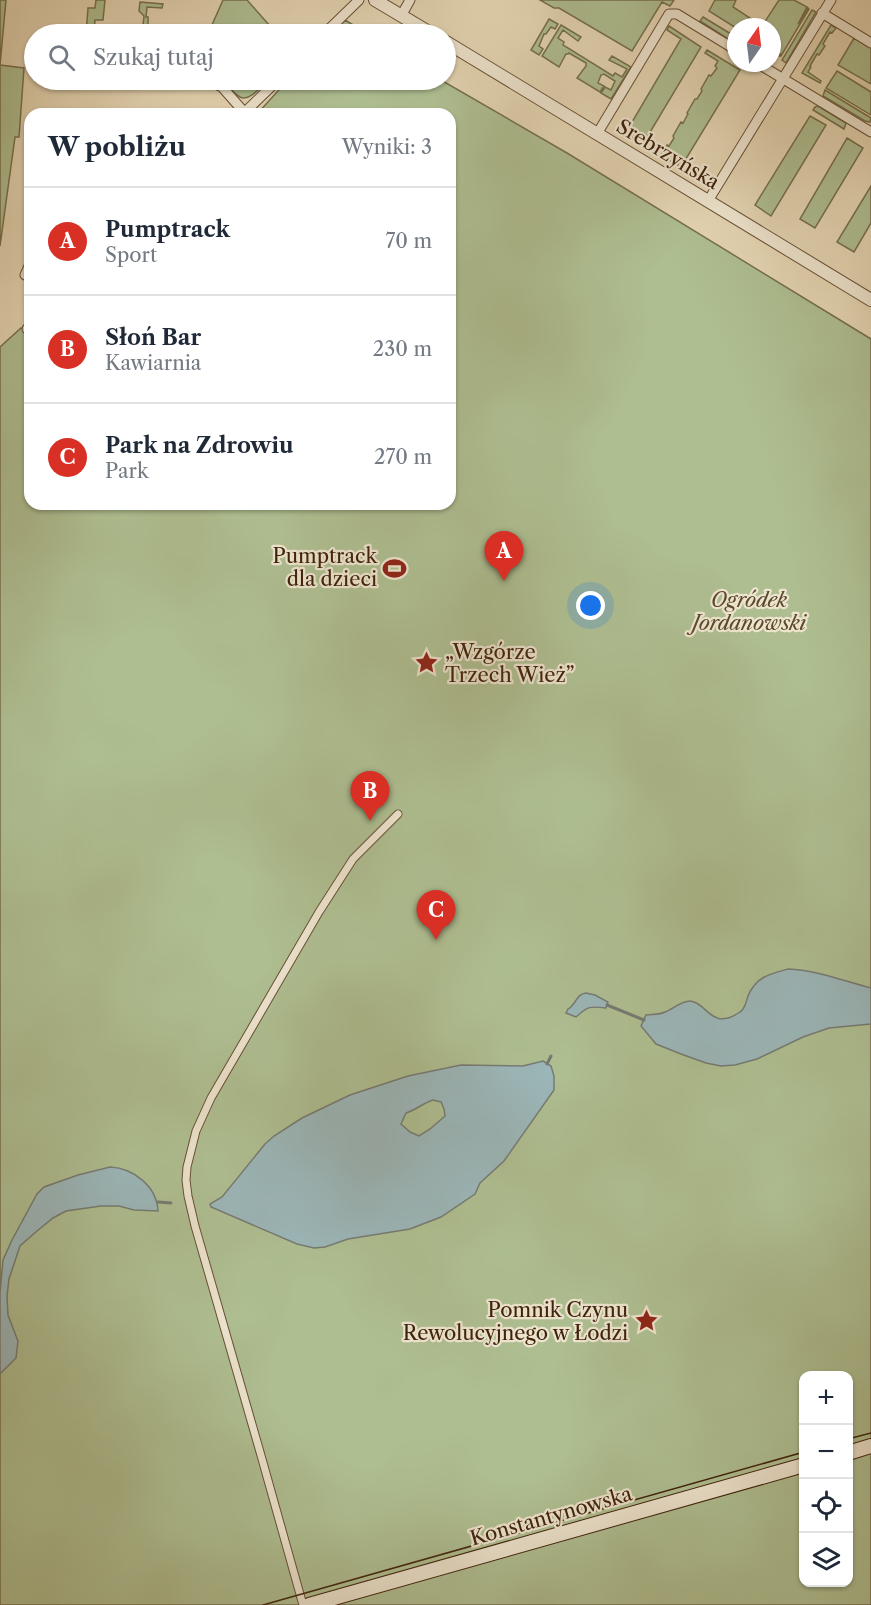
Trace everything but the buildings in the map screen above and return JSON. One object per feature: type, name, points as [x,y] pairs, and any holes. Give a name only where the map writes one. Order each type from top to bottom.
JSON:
[{"type":"main road","points":[[853,1451],[871,1446]]},
{"type":"main road","name":"Konstantynowska","points":[[309,1605],[799,1466]]},
{"type":"street","points":[[334,24],[359,0]]},
{"type":"street","points":[[375,0],[415,24]]},
{"type":"street","points":[[401,16],[410,0]]},
{"type":"street","points":[[708,201],[831,0]]},
{"type":"street","points":[[822,13],[871,43]]},
{"type":"street","points":[[597,134],[667,16],[677,14],[727,45]]},
{"type":"street","name":"Srebrzyńska","points":[[456,48],[871,300]]},
{"type":"street","points":[[773,72],[871,132]]},
{"type":"street","points":[[224,90],[239,108]]},
{"type":"street","points":[[248,108],[267,90]]},
{"type":"street","points":[[303,1605],[195,1226],[188,1196],[187,1167],[196,1131],[211,1098],[320,912],[353,859],[398,814]]},
{"type":"green space","points":[[0,0],[6,0],[0,65]]},
{"type":"green space","points":[[96,0],[105,0],[103,20],[95,20],[95,24],[87,24],[88,8],[95,8]]},
{"type":"green space","points":[[223,0],[247,0],[268,24],[212,24]]},
{"type":"green space","points":[[540,0],[674,0],[670,6],[662,2],[632,51],[559,8],[554,8]]},
{"type":"green space","points":[[715,0],[736,0],[733,7],[750,18],[727,18],[727,22],[709,11]]},
{"type":"green space","points":[[779,0],[794,0],[807,7],[798,24],[809,9],[781,56],[781,18],[767,18]]},
{"type":"green space","points":[[140,2],[163,4],[162,8],[147,7],[148,24],[143,24],[144,16],[139,11]]},
{"type":"green space","points":[[812,10],[816,12],[786,63],[782,60]]},
{"type":"green space","points":[[703,17],[727,32],[727,38],[700,21]]},
{"type":"green space","points":[[549,19],[558,24],[555,29],[551,27],[544,34],[539,46],[543,49],[539,55],[531,50]]},
{"type":"green space","points":[[561,25],[581,37],[578,41],[563,30],[558,38],[564,42],[563,45],[613,76],[615,73],[622,77],[627,69],[609,60],[612,56],[631,67],[611,99],[601,93],[605,87],[611,90],[615,81],[604,74],[601,75],[598,83],[604,86],[600,92],[577,78],[586,63],[569,53],[566,54],[559,67],[542,56]]},
{"type":"green space","points":[[831,25],[836,28],[832,33],[830,32],[823,44],[825,46],[819,55],[817,54],[808,72],[821,81],[820,83],[802,73]]},
{"type":"green space","points":[[669,26],[701,47],[643,144],[625,134],[681,39],[667,30]]},
{"type":"green space","points":[[854,38],[871,48],[871,84],[838,65]]},
{"type":"green space","points":[[707,50],[727,62],[727,72],[739,72],[681,167],[661,155],[674,138],[681,122],[683,123],[709,75],[711,76],[717,68],[715,66],[718,61],[705,53]]},
{"type":"green space","points":[[0,65],[24,68],[19,137],[15,137],[0,246]]},
{"type":"green space","points":[[837,71],[871,92],[871,115],[826,88]]},
{"type":"green space","name":"Ogródek Jordanowski","points":[[456,89],[567,153],[871,339],[871,1605],[0,1605],[0,347],[21,328],[24,330],[24,510],[456,510],[456,108],[262,108],[279,90]]},
{"type":"green space","points":[[232,90],[258,90],[244,98]]},
{"type":"green space","points":[[825,90],[871,118],[870,122],[823,96]]},
{"type":"green space","points":[[818,106],[846,123],[844,129],[813,110]]},
{"type":"green space","points":[[810,116],[826,125],[771,216],[755,205]]},
{"type":"green space","points":[[847,138],[863,148],[815,228],[800,219]]},
{"type":"green space","points":[[871,186],[871,223],[854,252],[837,242]]},
{"type":"water","points":[[788,969],[820,974],[871,988],[871,1024],[829,1028],[803,1037],[757,1059],[721,1066],[706,1063],[656,1044],[641,1026],[646,1015],[663,1013],[683,1002],[690,1001],[701,1006],[716,1018],[730,1017],[743,1009],[751,990],[759,980]]},
{"type":"water","points":[[586,993],[608,1002],[606,1008],[590,1008],[576,1017],[566,1013],[580,995]]},
{"type":"water","points":[[543,1061],[551,1066],[554,1090],[504,1161],[480,1183],[475,1194],[441,1217],[410,1229],[348,1239],[325,1247],[314,1248],[297,1244],[211,1207],[210,1204],[222,1197],[274,1136],[302,1118],[350,1095],[408,1076],[461,1065],[523,1066]],"holes":[[[433,1100],[441,1102],[445,1116],[419,1136],[401,1124],[406,1113]]]},
{"type":"water","points":[[110,1167],[127,1171],[143,1180],[157,1202],[158,1211],[101,1206],[66,1211],[53,1218],[20,1246],[9,1279],[7,1296],[8,1315],[18,1341],[16,1358],[0,1374],[0,1293],[3,1260],[12,1240],[37,1194],[44,1187]]},
{"type":"waterway","points":[[607,1005],[644,1020]]},
{"type":"waterway","points":[[547,1064],[551,1056]]},
{"type":"waterway","points":[[158,1202],[171,1203]]},
{"type":"tram line","points":[[853,1438],[871,1433]]},
{"type":"tram line","points":[[263,1605],[799,1453]]},
{"type":"place","name":"Pumptrack dla dzieci","points":[[395,568]]},
{"type":"place","name":"Pumptrack","points":[[504,581]]},
{"type":"place","name":"„Wzgórze Trzech Wież”","points":[[427,663]]},
{"type":"place","name":"Słoń Bar","points":[[370,821]]},
{"type":"place","name":"Park na Zdrowiu","points":[[436,940]]},
{"type":"place","name":"Pomnik Czynu Rewolucyjnego w Łodzi","points":[[646,1321]]}]
